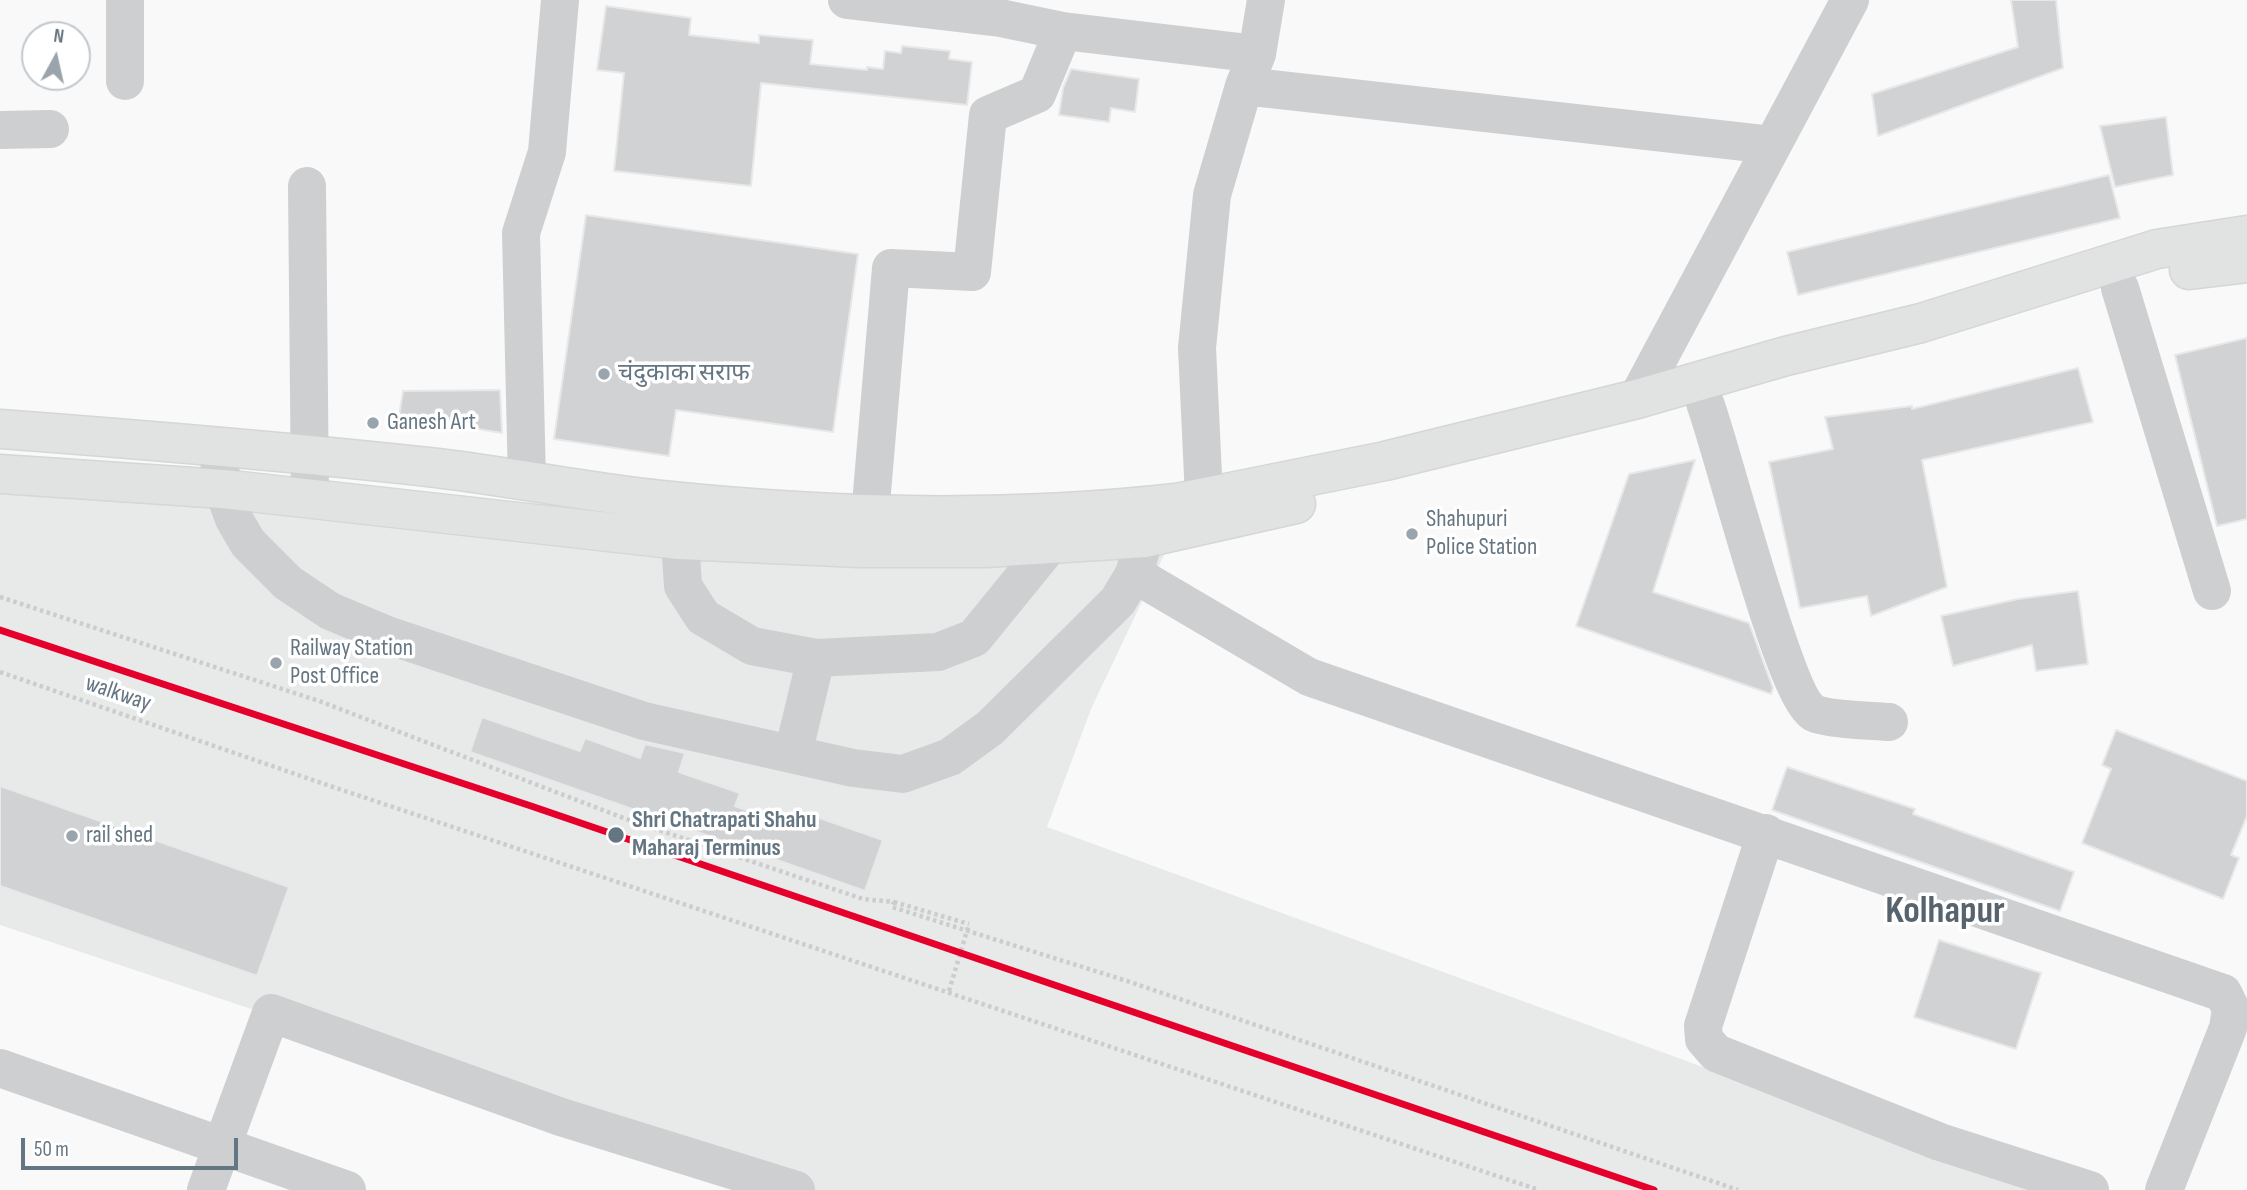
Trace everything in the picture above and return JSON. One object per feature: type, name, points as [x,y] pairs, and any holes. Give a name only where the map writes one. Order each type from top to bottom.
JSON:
[{"type":"highway","points":[[1143,522],[1205,497],[1385,461],[1637,399],[1786,356],[1922,323],[2157,249],[2247,235]]},
{"type":"highway","points":[[0,474],[223,489],[680,540],[860,548],[1143,522],[1635,423],[2120,288],[2167,272],[2247,263]]},
{"type":"highway","points":[[0,429],[311,456],[527,481],[659,500],[870,516],[981,517],[1053,529]]},
{"type":"street","points":[[125,0],[125,81]]},
{"type":"street","points":[[527,481],[521,233],[547,152],[560,0]]},
{"type":"street","points":[[846,0],[1000,18],[1052,19],[1251,70],[1772,145]]},
{"type":"street","points":[[1205,497],[1198,334],[1212,195],[1251,70],[1266,0]]},
{"type":"street","points":[[1637,399],[1850,0]]},
{"type":"street","points":[[870,516],[891,268],[972,272],[988,115],[1037,94],[1052,19]]},
{"type":"street","points":[[0,130],[50,129]]},
{"type":"street","points":[[307,186],[310,499]]},
{"type":"street","points":[[2120,288],[2212,591]]},
{"type":"street","points":[[1705,403],[1769,615],[1798,696],[1815,714],[1889,722]]},
{"type":"street","points":[[217,446],[223,489],[234,519],[248,543],[288,583],[330,611],[387,635],[644,721],[853,768],[903,774],[950,757],[990,728],[1031,691],[1118,601],[1134,574],[1143,522]]},
{"type":"street","points":[[680,540],[683,586],[703,617],[752,646],[816,658],[938,652],[974,638],[1053,529]]},
{"type":"street","points":[[1134,574],[1309,677],[2223,993],[2231,1009],[2228,1028],[2164,1190]]},
{"type":"street","points":[[793,754],[816,658]]},
{"type":"street","points":[[1766,833],[1703,1026],[1704,1039],[1716,1053],[1940,1142],[2090,1190]]},
{"type":"street","points":[[206,1190],[271,1013],[561,1117],[796,1190]]},
{"type":"street","points":[[0,1068],[346,1190]]},
{"type":"path","points":[[0,597],[319,701],[626,819],[863,899],[894,902],[969,924],[949,991]]},
{"type":"path","name":"walkway","points":[[0,672],[1539,1190]]},
{"type":"path","points":[[894,902],[892,907],[1140,985],[1738,1190]]},
{"type":"shaded area","points":[[0,474],[634,534],[1174,534],[1091,709],[1047,827],[2039,1190],[793,1190],[0,925]]},
{"type":"building","points":[[2011,0],[2056,0],[2063,68],[1878,136],[1872,94],[2018,47]]},
{"type":"building","points":[[606,6],[691,18],[689,35],[759,43],[759,35],[813,40],[810,64],[883,69],[885,51],[901,53],[902,46],[950,51],[949,59],[972,62],[967,105],[761,83],[751,186],[614,171],[624,73],[597,70]]},
{"type":"building","points":[[1071,69],[1139,79],[1135,112],[1111,108],[1109,122],[1059,115],[1063,88]]},
{"type":"building","points":[[2166,117],[2173,175],[2115,187],[2100,126]]},
{"type":"building","points":[[2109,175],[2120,218],[1798,295],[1787,252]]},
{"type":"building","points":[[586,215],[858,254],[833,432],[676,410],[669,456],[554,439]]},
{"type":"building","points":[[2247,338],[2247,519],[2217,526],[2175,355]]},
{"type":"building","points":[[2078,368],[2093,422],[1922,460],[1947,587],[1871,616],[1867,596],[1800,608],[1769,462],[1833,449],[1825,417],[1912,406],[1912,409]]},
{"type":"building","points":[[500,390],[502,433],[399,416],[403,391]]},
{"type":"building","points":[[1695,460],[1653,592],[1749,623],[1773,688],[1771,694],[1576,626],[1629,474]]},
{"type":"building","points":[[2078,591],[2088,664],[2036,671],[2032,645],[1953,666],[1941,616],[2018,599]]},
{"type":"building","points":[[482,717],[580,751],[585,738],[640,758],[645,744],[685,753],[679,772],[740,793],[735,806],[805,831],[811,815],[883,840],[865,891],[470,752]]},
{"type":"building","points":[[2116,730],[2247,781],[2247,816],[2231,855],[2239,858],[2223,899],[2082,843],[2111,769],[2102,765]]},
{"type":"building","points":[[1787,767],[1915,809],[1913,814],[2074,872],[2060,911],[1772,810]]},
{"type":"building","name":"rail shed","points":[[0,786],[289,887],[257,976],[0,886]]},
{"type":"building","points":[[1939,940],[2041,973],[2016,1049],[1914,1017]]},
{"type":"transit line","points":[[0,630],[531,806],[1654,1190]]},
{"type":"place","name":"चंदुकाका सराफ","points":[[604,374]]},
{"type":"place","name":"Ganesh Art","points":[[373,423]]},
{"type":"place","name":"Shahupuri Police Station","points":[[1412,534]]},
{"type":"place","name":"Railway Station Post Office","points":[[276,663]]},
{"type":"place","name":"Shri Chatrapati Shahu Maharaj Terminus","points":[[616,835]]},
{"type":"place","name":"rail shed","points":[[72,836]]},
{"type":"district","name":"Kolhapur","points":[[1945,912]]}]
